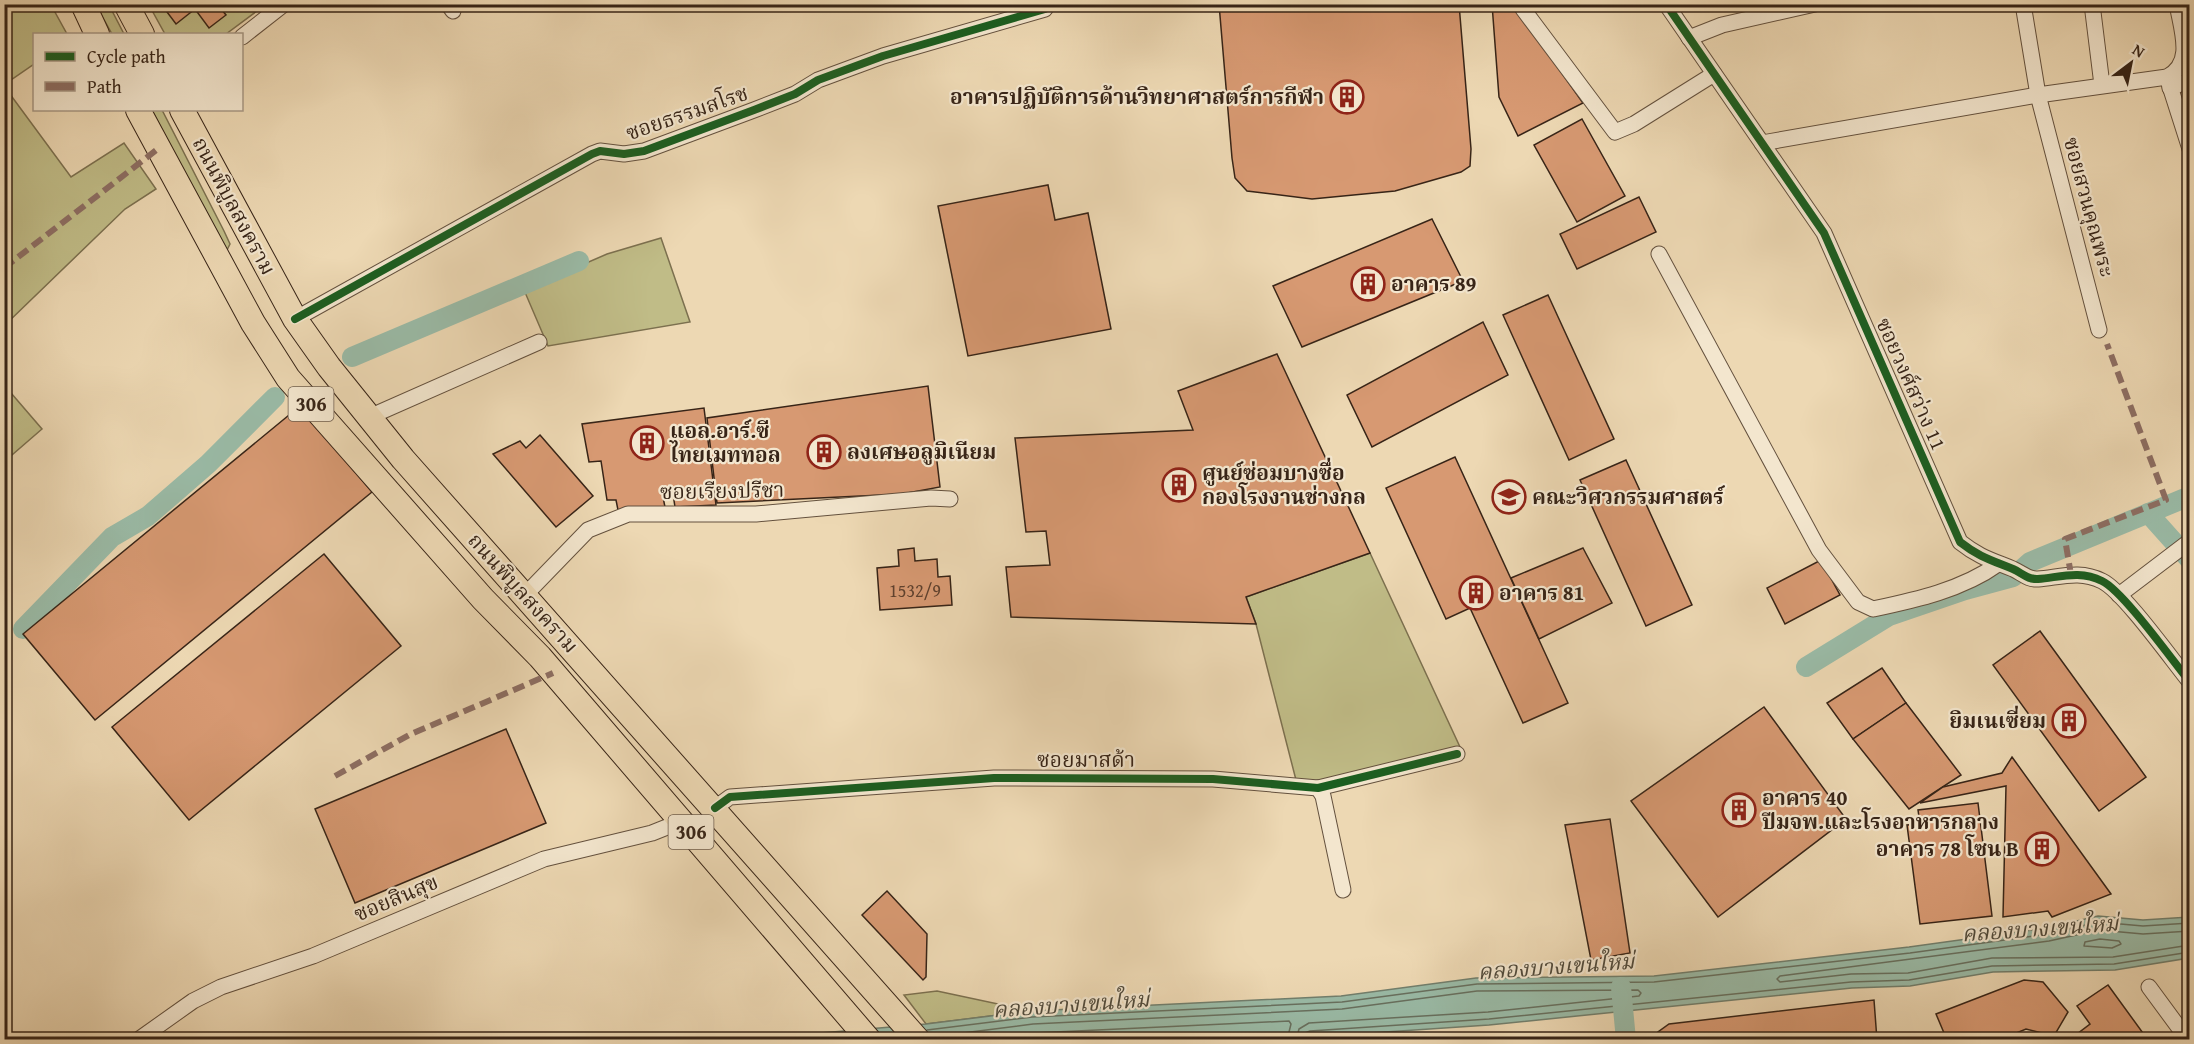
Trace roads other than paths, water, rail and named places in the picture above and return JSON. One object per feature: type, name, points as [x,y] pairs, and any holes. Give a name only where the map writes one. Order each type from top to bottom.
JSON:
[{"type":"main road","points":[[83,4],[97,33]]},
{"type":"main road","points":[[126,4],[141,33]]},
{"type":"main road","name":"ถนนพิบูลสงคราม","points":[[139,111],[253,323],[288,378],[483,599],[540,657],[869,1040]]},
{"type":"main road","name":"ถนนพิบูลสงคราม","points":[[183,111],[295,319],[329,367],[403,459],[526,594],[918,1040]]},
{"type":"main road","points":[[403,459],[400,470],[404,477],[483,568],[485,576],[483,599]]},
{"type":"main road","points":[[526,594],[519,606],[519,613],[538,644],[540,657]]},
{"type":"street","points":[[243,36],[284,4]]},
{"type":"street","name":"ซอยวงศ์สว่าง 11","points":[[1666,4],[1824,233],[1960,542],[1978,556],[2038,579],[2081,574],[2103,581],[2119,595],[2190,682]]},
{"type":"street","points":[[1689,38],[1722,25],[1815,4]]},
{"type":"street","name":"ซอยสวนคุณพระ","points":[[2024,4],[2038,95],[2099,330]]},
{"type":"street","points":[[2092,4],[2102,85]]},
{"type":"street","points":[[2168,83],[2178,72],[2185,59],[2177,4]]},
{"type":"street","name":"ซอยธรรมสโรช","points":[[295,319],[592,154],[600,151],[624,154],[644,151],[754,110],[818,80],[883,56],[1045,9]]},
{"type":"street","points":[[1523,9],[1615,132],[1634,124],[1714,74]]},
{"type":"street","points":[[1762,143],[2102,85],[2190,80]]},
{"type":"street","points":[[2168,83],[2190,149]]},
{"type":"street","points":[[1659,254],[1819,550],[1858,602],[1873,609],[1897,604],[1976,580],[1998,564]]},
{"type":"street","points":[[369,417],[539,342]]},
{"type":"street","name":"ซอยเรียงปรีชา","points":[[526,594],[588,530],[628,514],[756,514],[931,498],[950,499]]},
{"type":"street","points":[[2119,595],[2190,541]]},
{"type":"street","name":"ซอยมาสด้า","points":[[715,808],[730,797],[986,779],[1213,778],[1318,788],[1457,754]]},
{"type":"street","points":[[1318,788],[1323,796],[1343,890]]},
{"type":"street","name":"ซอยสินสุข","points":[[138,1040],[193,1001],[221,987],[313,956],[544,859],[652,833],[682,821]]},
{"type":"street","points":[[2149,987],[2188,1040]]},
{"type":"water","name":"คลองบางเขนใหม่","points":[[2098,916],[2143,920],[2189,917],[2189,958],[2115,970],[1993,972],[1910,986],[1852,988],[1489,1025],[1265,1040],[740,1040],[926,1024],[1031,1011],[1341,996],[1476,978],[1654,976],[1909,947],[2047,928]]},
{"type":"waterway","points":[[352,357],[579,261]]},
{"type":"waterway","points":[[23,629],[112,537],[148,516],[208,464],[275,397]]},
{"type":"waterway","points":[[1806,667],[1889,616],[1965,590],[2013,577],[2030,562],[2190,496]]},
{"type":"waterway","points":[[2148,513],[2190,560]]},
{"type":"waterway","points":[[1621,987],[1626,1040]]},
{"type":"place","name":"อาคารปฏิบัติการด้านวิทยาศาสตร์การกีฬา","points":[[1347,97]]},
{"type":"place","name":"อาคาร 89","points":[[1368,284]]},
{"type":"place","name":"แอล.อาร์.ซี ไทยเมททอล","points":[[647,443]]},
{"type":"place","name":"ลงเศษอลูมิเนียม","points":[[824,452]]},
{"type":"place","name":"ศูนย์ซ่อมบางซื่อ กองโรงงานช่างกล","points":[[1179,485]]},
{"type":"place","name":"คณะวิศวกรรมศาสตร์","points":[[1509,497]]},
{"type":"place","name":"อาคาร 81","points":[[1476,593]]},
{"type":"place","name":"ยิมเนเซี่ยม","points":[[2069,721]]},
{"type":"place","name":"อาคาร 40 ปีมจพ.และโรงอาหารกลาง","points":[[1739,810]]},
{"type":"place","name":"อาคาร 78 โซน B","points":[[2042,849]]}]
